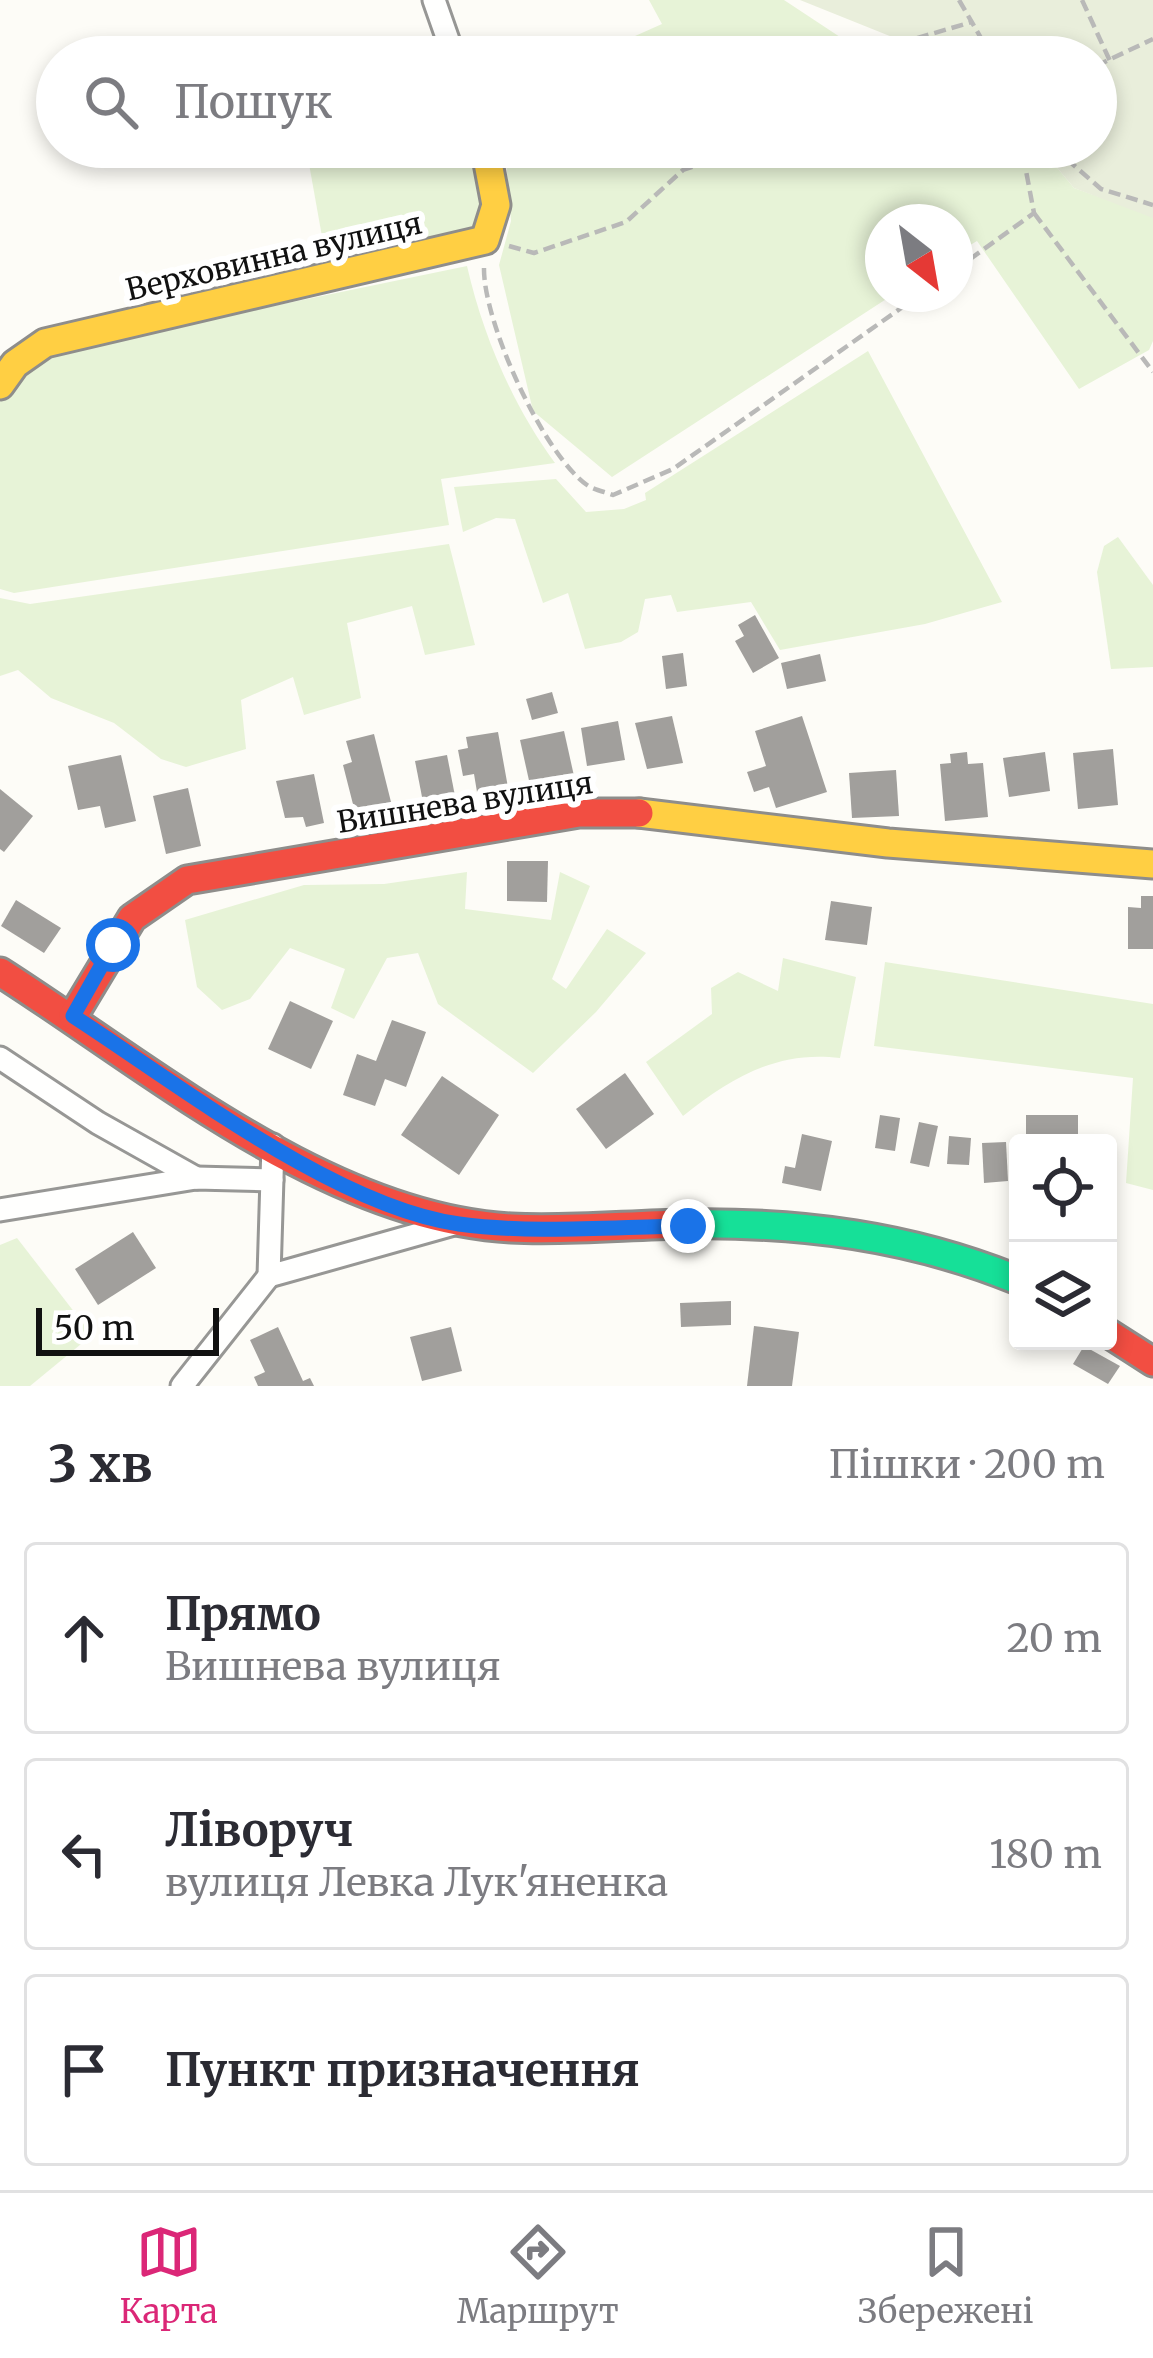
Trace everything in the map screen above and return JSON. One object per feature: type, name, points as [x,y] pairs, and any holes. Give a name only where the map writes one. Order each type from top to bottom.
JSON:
[{"type":"street","points":[[434,0],[447,36]]},
{"type":"street","points":[[485,240],[496,205],[489,168]]},
{"type":"street","name":"Верховинна вулиця","points":[[0,386],[15,364],[45,343],[485,240]]},
{"type":"street","name":"Вишнева вулиця","points":[[73,1016],[133,914],[155,892],[187,880],[579,813],[668,813],[889,842],[1153,864]]},
{"type":"street","points":[[0,972],[273,1145],[388,1202],[454,1224]]},
{"type":"street","points":[[0,1058],[98,1123],[196,1178]]},
{"type":"street","points":[[269,1276],[273,1145]]},
{"type":"street","points":[[0,1210],[196,1178],[272,1180]]},
{"type":"street","points":[[182,1386],[269,1276],[454,1224],[857,1230],[923,1243],[1009,1276]]},
{"type":"street","points":[[1117,1339],[1153,1362]]},
{"type":"path","points":[[959,0],[980,36]]},
{"type":"path","points":[[1082,0],[1099,36]]},
{"type":"path","points":[[924,36],[972,22]]},
{"type":"path","points":[[1117,57],[1153,39]]},
{"type":"path","points":[[689,168],[626,222],[534,253],[485,240],[484,287],[507,361],[541,425],[586,485],[613,495],[673,469],[895,312]]},
{"type":"path","points":[[1025,168],[1034,213],[1153,372]]},
{"type":"path","points":[[1078,168],[1101,189],[1153,205]]},
{"type":"path","points":[[973,257],[1034,213]]},
{"type":"green space","points":[[649,0],[784,0],[838,36],[635,36],[662,24]]},
{"type":"green space","points":[[800,0],[1153,0],[1153,218],[1074,188],[1057,168],[1117,168],[1117,36],[890,36]]},
{"type":"green space","points":[[310,168],[480,168],[487,206],[480,227],[328,270]]},
{"type":"green space","points":[[507,168],[1057,168],[1074,188],[1153,216],[1153,341],[1149,350],[1079,389],[977,241],[973,243],[973,204],[865,204],[866,312],[612,477],[533,411],[499,265],[511,221]]},
{"type":"green space","points":[[467,266],[501,369],[555,463],[441,479],[449,525],[14,593],[0,589],[0,402],[46,353]]},
{"type":"green space","points":[[868,351],[1002,602],[925,624],[780,650],[751,602],[677,612],[671,595],[645,599],[638,632],[621,642],[585,649],[568,593],[543,603],[515,519],[496,518],[463,532],[454,487],[556,479],[586,512],[624,509],[646,500],[645,493]]},
{"type":"green space","points":[[1118,537],[1153,585],[1153,667],[1111,669],[1097,572],[1104,546]]},
{"type":"green space","points":[[449,544],[475,645],[425,655],[412,606],[347,623],[361,698],[304,715],[293,677],[241,700],[246,749],[186,767],[161,759],[114,723],[51,698],[18,670],[0,676],[0,598],[30,604]]},
{"type":"green space","points":[[467,872],[465,909],[551,920],[560,872],[590,886],[552,979],[566,989],[607,929],[646,953],[596,1012],[533,1073],[438,1004],[418,953],[387,958],[354,1019],[331,1008],[345,969],[290,948],[250,999],[222,1010],[197,987],[185,920],[304,885],[384,884]]},
{"type":"green space","points":[[783,958],[856,977],[840,1058],[796,1058],[756,1070],[683,1116],[646,1062],[712,1014],[711,988],[738,972],[778,991]]},
{"type":"green space","points":[[885,962],[1153,1004],[1153,1190],[1126,1183],[1133,1078],[874,1046]]},
{"type":"green space","points":[[17,1238],[92,1335],[30,1386],[0,1386],[0,1245]]},
{"type":"building","points":[[755,615],[779,658],[753,673],[735,641],[744,636],[738,625]]},
{"type":"building","points":[[683,653],[687,686],[666,689],[662,656]]},
{"type":"building","points":[[820,654],[826,681],[787,689],[781,663]]},
{"type":"building","points":[[552,692],[558,713],[532,720],[526,699]]},
{"type":"building","points":[[672,716],[683,763],[647,769],[635,723]]},
{"type":"building","points":[[802,716],[827,792],[776,808],[769,787],[754,792],[747,772],[766,766],[755,731]]},
{"type":"building","points":[[618,721],[625,760],[587,766],[581,728]]},
{"type":"building","points":[[564,731],[574,776],[530,785],[520,740]]},
{"type":"building","points":[[498,732],[509,793],[478,798],[474,774],[463,776],[458,750],[468,748],[466,737]]},
{"type":"building","points":[[374,734],[392,806],[356,816],[343,765],[352,762],[346,741]]},
{"type":"building","points":[[1113,749],[1118,805],[1078,809],[1073,753]]},
{"type":"building","points":[[967,752],[968,764],[983,763],[988,817],[945,821],[940,764],[951,763],[950,754]]},
{"type":"building","points":[[1045,752],[1050,791],[1009,797],[1003,758]]},
{"type":"building","points":[[121,755],[136,821],[105,828],[100,806],[78,810],[68,766]]},
{"type":"building","points":[[447,755],[456,801],[424,807],[415,761]]},
{"type":"building","points":[[896,770],[899,816],[852,818],[849,773]]},
{"type":"building","points":[[314,774],[324,823],[306,827],[303,817],[285,818],[276,781]]},
{"type":"building","points":[[188,788],[201,846],[166,854],[153,796]]},
{"type":"building","points":[[0,789],[33,816],[4,852],[0,849]]},
{"type":"building","points":[[507,861],[548,861],[547,902],[507,901]]},
{"type":"building","points":[[1141,896],[1153,896],[1153,949],[1128,949],[1128,907],[1141,908]]},
{"type":"building","points":[[16,900],[61,928],[44,953],[1,926]]},
{"type":"building","points":[[831,901],[872,907],[867,945],[825,940]]},
{"type":"building","points":[[290,1001],[333,1021],[311,1069],[268,1049]]},
{"type":"building","points":[[392,1020],[426,1032],[406,1087],[385,1079],[375,1106],[343,1095],[357,1054],[376,1061]]},
{"type":"building","points":[[625,1073],[654,1114],[606,1149],[576,1109]]},
{"type":"building","points":[[442,1076],[499,1115],[459,1175],[401,1135]]},
{"type":"building","points":[[880,1115],[900,1118],[895,1151],[875,1148]]},
{"type":"building","points":[[1026,1115],[1078,1115],[1078,1134],[1026,1134]]},
{"type":"building","points":[[919,1122],[938,1126],[929,1167],[910,1163]]},
{"type":"building","points":[[802,1134],[832,1141],[821,1191],[782,1183],[785,1166],[795,1168]]},
{"type":"building","points":[[949,1136],[971,1138],[969,1165],[947,1164]]},
{"type":"building","points":[[1006,1142],[1008,1181],[984,1183],[982,1143]]},
{"type":"building","points":[[133,1232],[156,1268],[98,1305],[75,1269]]},
{"type":"building","points":[[731,1301],[731,1325],[681,1327],[680,1303]]},
{"type":"building","points":[[754,1326],[799,1332],[792,1386],[747,1386]]},
{"type":"building","points":[[278,1327],[303,1381],[310,1378],[314,1386],[258,1386],[254,1377],[265,1372],[250,1340]]},
{"type":"building","points":[[451,1327],[462,1371],[422,1381],[410,1337]]},
{"type":"building","points":[[1082,1350],[1091,1350],[1120,1366],[1108,1384],[1073,1364]]},
{"type":"traffic: fast","points":[[685,1224],[854,1235],[937,1252],[1009,1277]]},
{"type":"traffic: slow","points":[[0,385],[15,364],[45,343],[485,240],[496,205],[489,168]]},
{"type":"traffic: slow","points":[[639,813],[888,843],[1153,864]]},
{"type":"traffic: jam","points":[[73,1016],[132,918],[187,880],[579,813],[639,813]]},
{"type":"traffic: jam","points":[[0,972],[242,1132],[374,1197],[442,1218],[511,1228],[685,1224]]},
{"type":"traffic: jam","points":[[1117,1339],[1153,1362]]},
{"type":"route","points":[[113,945],[73,1016],[273,1145],[355,1188],[454,1224],[688,1226]]}]
